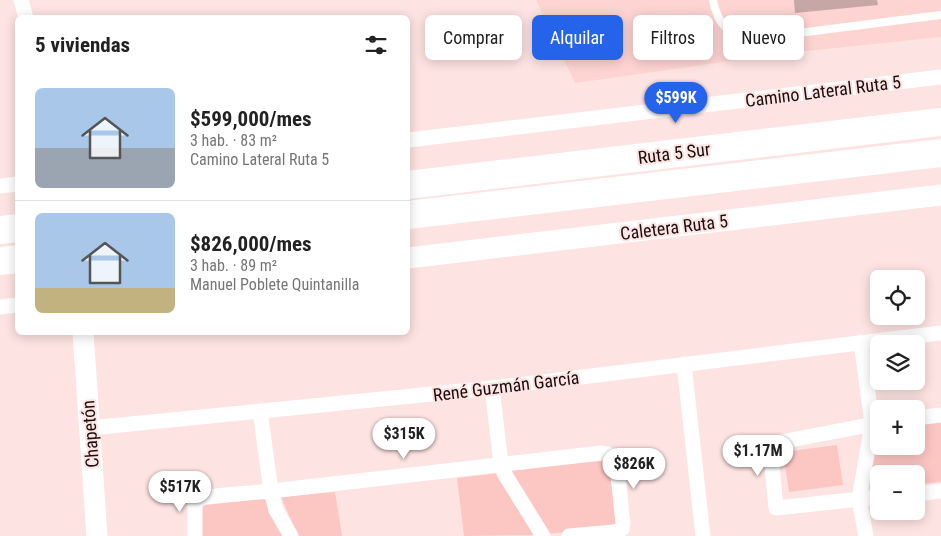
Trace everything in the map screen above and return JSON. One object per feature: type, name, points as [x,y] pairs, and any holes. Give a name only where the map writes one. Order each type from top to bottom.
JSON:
[{"type":"highway","name":"Ruta 5 Sur","points":[[410,185],[941,122]]},
{"type":"highway","name":"Ruta 5 Sur","points":[[410,215],[941,153]]},
{"type":"highway","points":[[0,230],[15,228]]},
{"type":"highway","points":[[0,261],[15,259]]},
{"type":"street","points":[[21,0],[25,15]]},
{"type":"street","name":"Camino Lateral Ruta 5","points":[[410,140],[583,121],[941,77]]},
{"type":"street","points":[[0,186],[15,184]]},
{"type":"street","name":"Caletera Ruta 5","points":[[410,258],[941,195]]},
{"type":"street","points":[[0,307],[15,305]]},
{"type":"street","name":"René Guzmán García","points":[[90,428],[492,388],[941,333]]},
{"type":"street","name":"Chapetón","points":[[83,335],[97,536]]},
{"type":"street","points":[[861,342],[871,400]]},
{"type":"street","points":[[684,364],[703,536]]},
{"type":"street","points":[[492,388],[501,464],[504,473],[543,536]]},
{"type":"street","points":[[260,412],[271,491],[276,510],[291,536]]},
{"type":"street","points":[[925,417],[941,416]]},
{"type":"street","points":[[870,425],[770,444],[776,508],[870,498]]},
{"type":"street","points":[[866,536],[859,499],[870,447]]},
{"type":"street","points":[[195,536],[195,504],[196,500],[204,496],[271,491],[601,453],[612,456],[617,465],[622,529],[614,532],[569,536]]},
{"type":"street","points":[[925,493],[941,491]]},
{"type":"lane","points":[[713,0],[715,12],[723,26],[735,35],[751,39],[941,15]]},
{"type":"shaded area","points":[[536,0],[941,0],[941,37],[804,51],[804,15],[723,15],[723,60],[738,60],[575,83],[564,60],[623,60],[623,15],[543,15]]},
{"type":"shaded area","points":[[941,422],[941,482],[925,483],[925,465],[873,465],[875,455],[925,455],[925,423]]},
{"type":"shaded area","points":[[837,445],[843,485],[789,492],[783,452]]},
{"type":"shaded area","points":[[609,460],[617,528],[544,534],[507,470]]},
{"type":"shaded area","points":[[501,473],[536,535],[464,536],[457,478]]},
{"type":"shaded area","points":[[335,492],[342,536],[298,536],[281,497]]},
{"type":"shaded area","points":[[267,498],[285,536],[194,536],[190,507]]},
{"type":"building","points":[[794,0],[877,0],[878,5],[795,13]]}]
